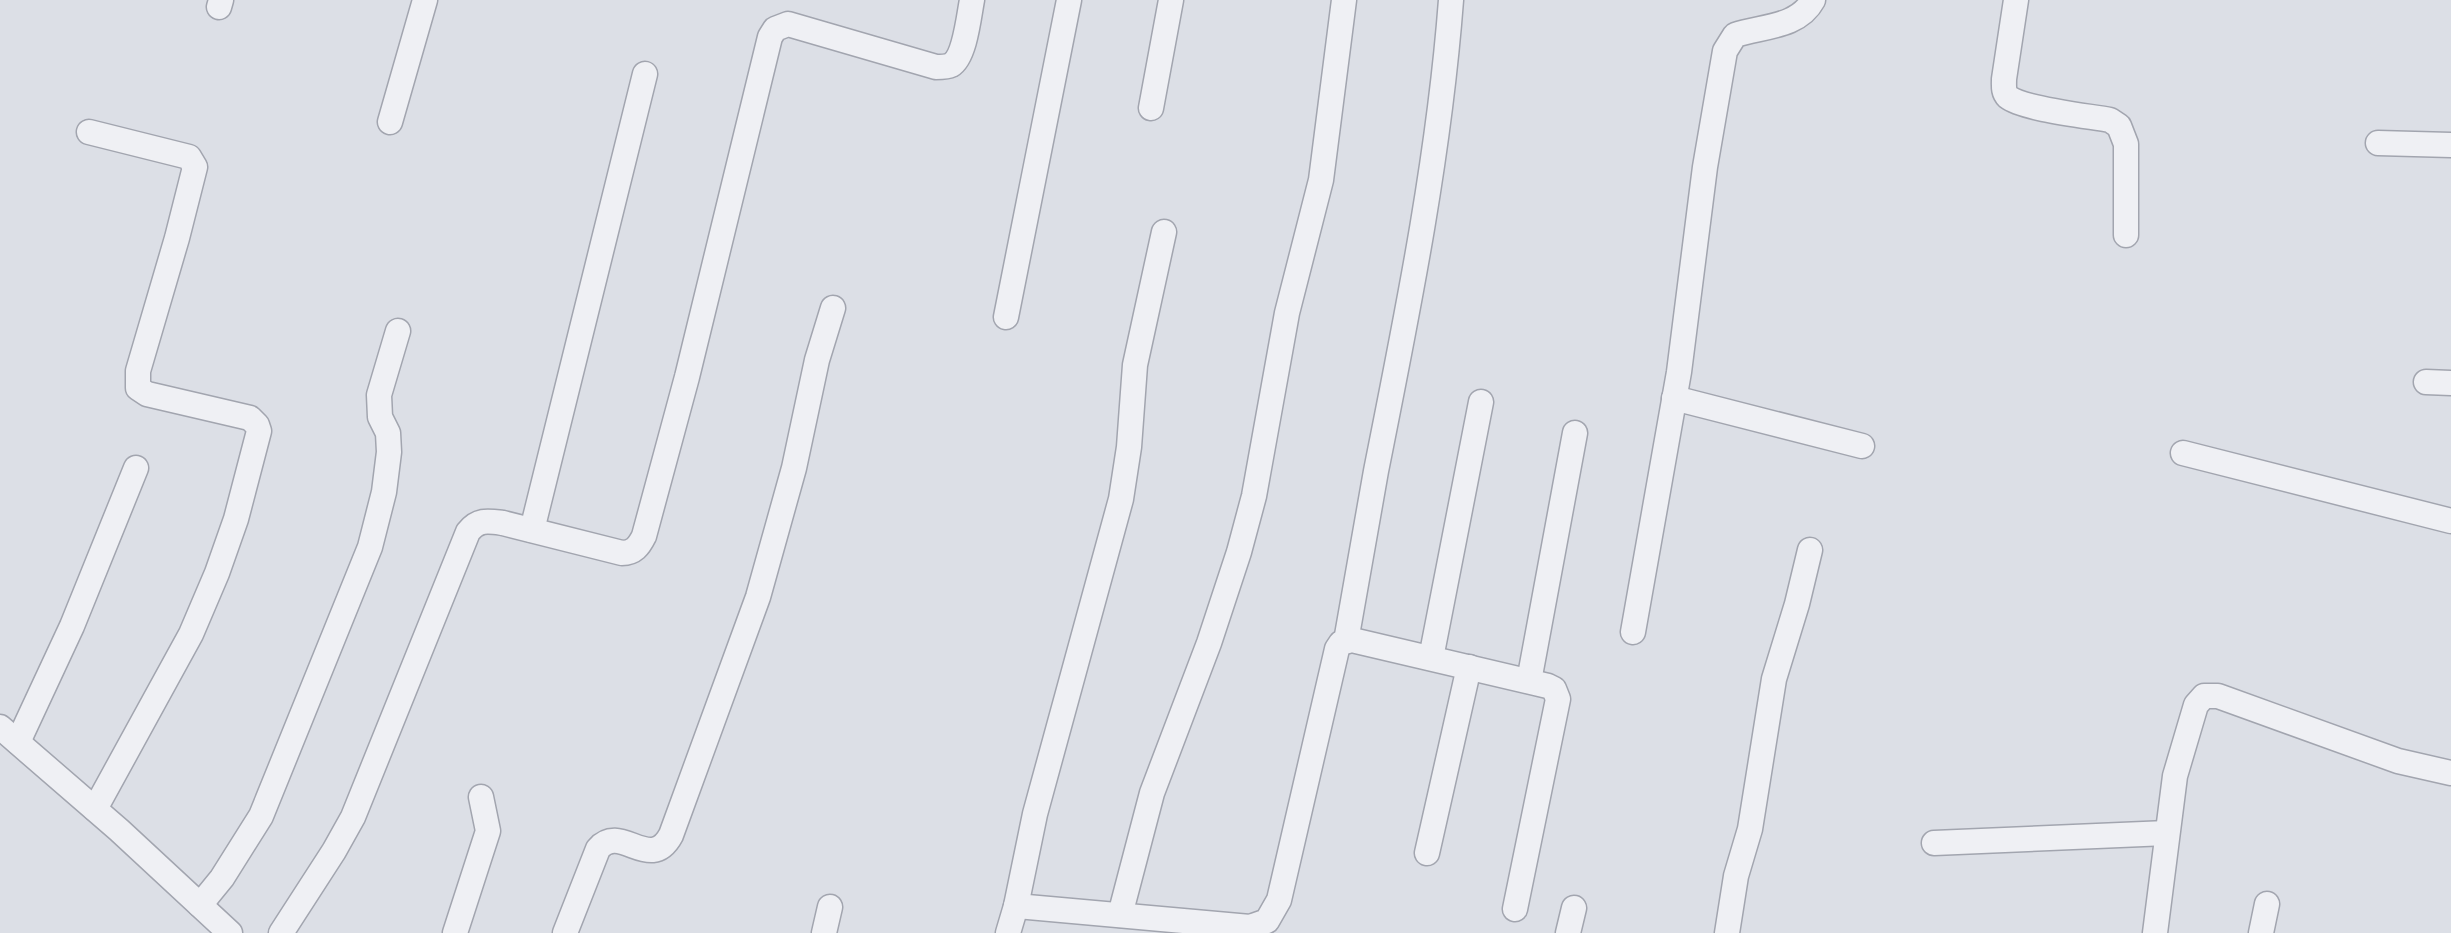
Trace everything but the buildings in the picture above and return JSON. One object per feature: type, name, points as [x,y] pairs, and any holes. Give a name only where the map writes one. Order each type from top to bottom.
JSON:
[{"type":"street","points":[[390,122],[425,0]]},
{"type":"street","points":[[281,933],[353,817],[468,532],[473,525],[487,521],[622,553],[634,550],[644,536],[690,365],[770,37],[775,29],[788,24],[936,67],[945,66],[956,60],[962,50],[972,0]]},
{"type":"street","points":[[1006,317],[1069,0]]},
{"type":"street","points":[[1151,108],[1171,0]]},
{"type":"street","points":[[1120,915],[1152,793],[1209,643],[1239,552],[1254,496],[1287,313],[1321,180],[1344,0]]},
{"type":"street","points":[[1346,641],[1376,472],[1404,334],[1444,84],[1451,0]]},
{"type":"street","points":[[1634,632],[1674,399],[1705,167],[1728,43],[1735,35],[1791,20],[1803,12],[1813,0]]},
{"type":"street","points":[[2016,0],[2004,92],[2015,101],[2025,104],[2109,120],[2120,126],[2126,144],[2126,235]]},
{"type":"street","points":[[532,530],[645,74]]},
{"type":"street","points":[[89,132],[189,157],[195,167],[138,372],[138,388],[147,394],[250,418],[257,425],[258,431],[236,519],[217,573],[191,634],[95,809]]},
{"type":"street","points":[[2378,143],[2451,145]]},
{"type":"street","points":[[1008,933],[1016,906],[1035,814],[1121,500],[1129,447],[1135,365],[1164,232]]},
{"type":"street","points":[[565,933],[598,849],[603,844],[616,840],[646,851],[654,851],[666,844],[671,835],[758,597],[794,468],[817,360],[833,308]]},
{"type":"street","points":[[200,905],[222,878],[261,816],[372,540],[384,492],[389,452],[388,433],[380,417],[380,395],[398,331]]},
{"type":"street","points":[[2426,381],[2451,383]]},
{"type":"street","points":[[1674,399],[1862,446]]},
{"type":"street","points":[[1431,658],[1481,402]]},
{"type":"street","points":[[1529,681],[1575,433]]},
{"type":"street","points":[[2183,453],[2451,521]]},
{"type":"street","points":[[136,468],[72,626],[9,734],[95,809],[230,933]]},
{"type":"street","points":[[1727,933],[1736,876],[1750,829],[1774,679],[1797,604],[1810,549]]},
{"type":"street","points":[[1016,906],[1120,915],[1217,929],[1259,926],[1267,921],[1278,900],[1337,650],[1346,641],[1360,641],[1554,689],[1558,699],[1515,909]]},
{"type":"street","points":[[1427,853],[1468,667]]},
{"type":"street","points":[[2154,933],[2175,776],[2196,705],[2204,696],[2218,696],[2398,761],[2451,773]]},
{"type":"street","points":[[455,933],[488,831],[481,796]]},
{"type":"street","points":[[1934,843],[2167,833]]},
{"type":"street","points":[[2261,933],[2267,904]]},
{"type":"street","points":[[825,933],[830,907]]},
{"type":"street","points":[[1568,933],[1574,908]]}]
